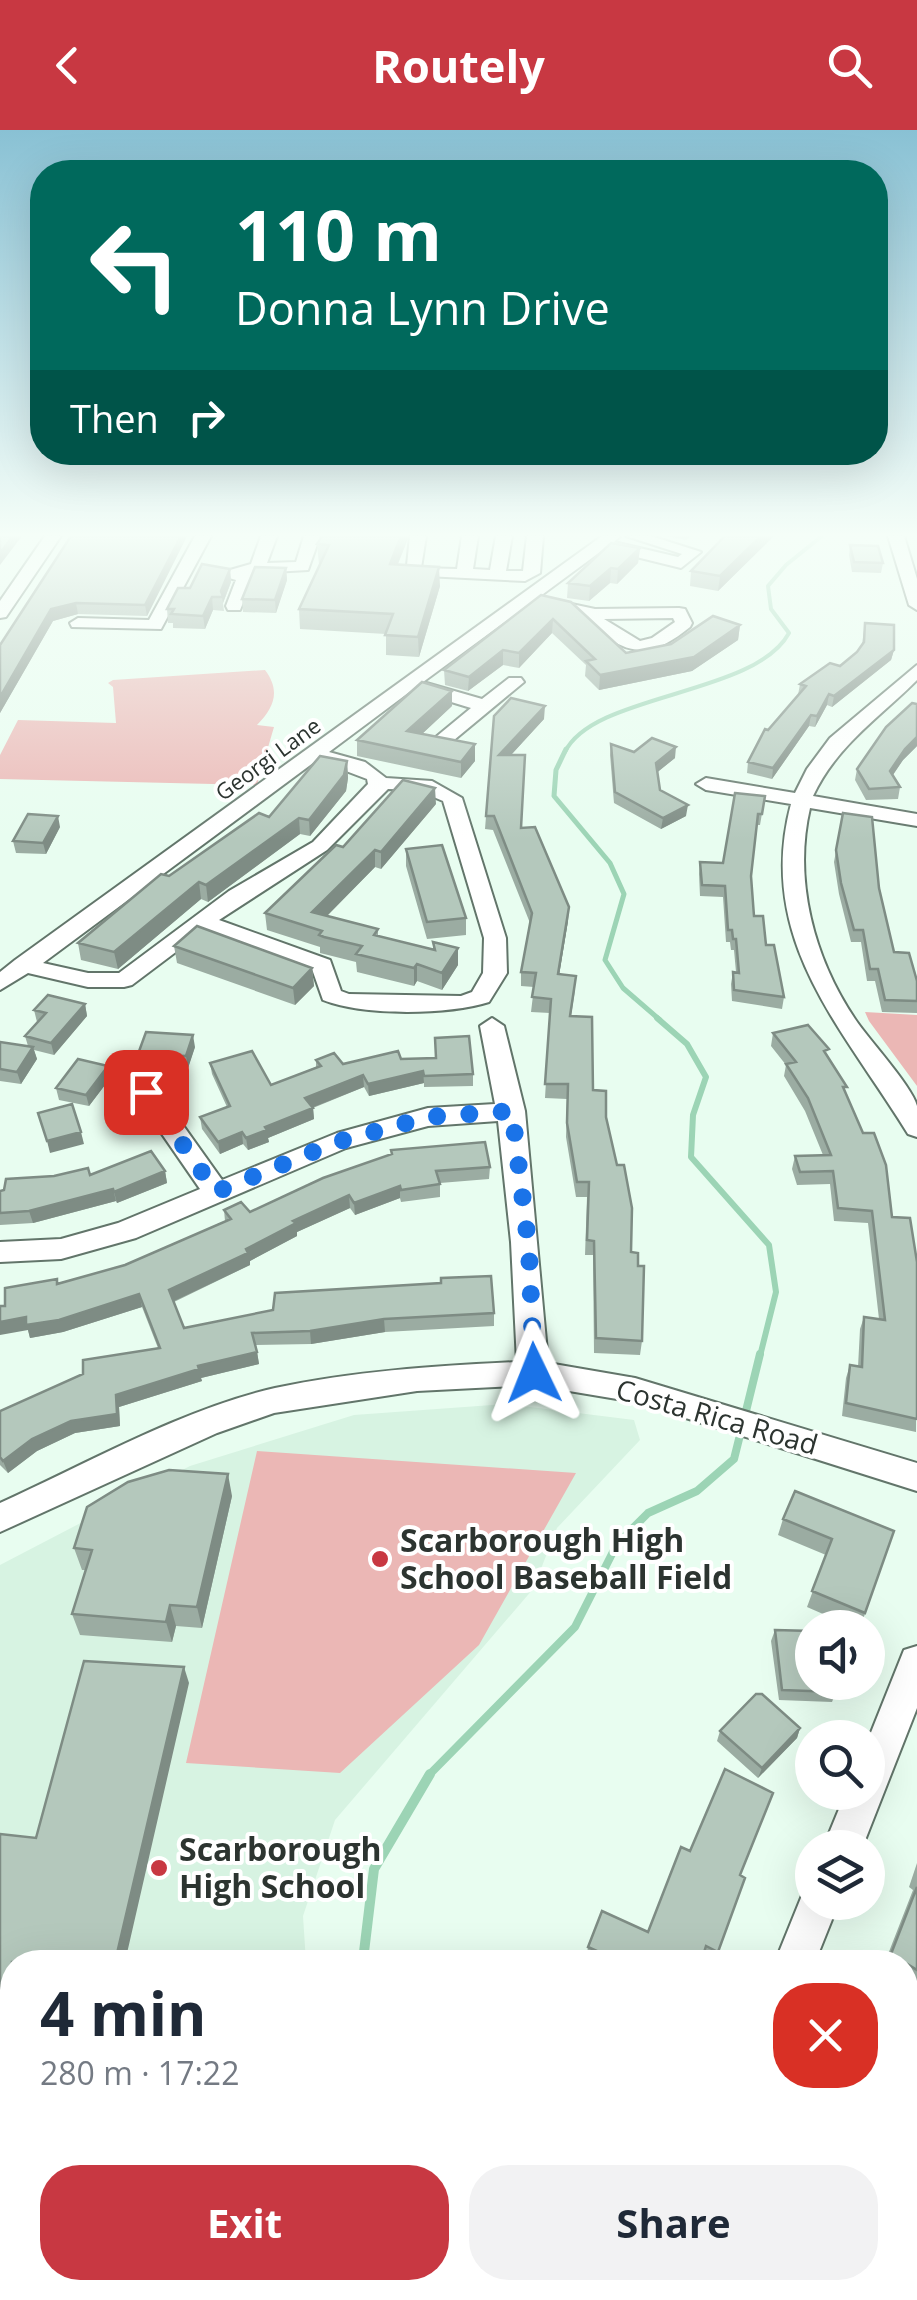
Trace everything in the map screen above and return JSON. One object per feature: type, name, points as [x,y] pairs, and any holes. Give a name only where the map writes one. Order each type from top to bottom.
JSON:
[{"type":"street","name":"Georgi Lane","points":[[0,983],[477,637]]},
{"type":"street","points":[[917,670],[892,698],[837,742],[802,799],[795,819],[790,864],[802,932],[825,989],[897,1090],[917,1128]]},
{"type":"street","points":[[441,740],[515,682]]},
{"type":"street","points":[[411,684],[485,706]]},
{"type":"street","points":[[203,922],[322,965],[331,995],[346,1001],[462,1003],[481,997],[495,972],[495,938],[452,798],[431,786],[384,781],[358,766],[317,754]]},
{"type":"street","points":[[23,965],[88,980],[124,980],[203,922],[320,846],[384,781]]},
{"type":"street","points":[[706,784],[917,820]]},
{"type":"street","points":[[492,1026],[512,1111],[529,1250],[534,1373]]},
{"type":"street","points":[[146,1092],[216,1192]]},
{"type":"street","points":[[0,1252],[61,1249],[126,1230],[337,1142],[428,1117],[512,1111]]},
{"type":"street","name":"Costa Rica Road","points":[[0,1518],[206,1424],[273,1401],[416,1379],[534,1373],[636,1390],[917,1477]]},
{"type":"street","points":[[885,1742],[917,1662]]},
{"type":"street","points":[[800,1950],[812,1920]]},
{"type":"shaded area","points":[[265,670],[273,685],[273,699],[257,725],[274,727],[257,785],[0,779],[0,755],[18,720],[116,723],[113,687],[108,683],[113,680]]},
{"type":"shaded area","points":[[865,1012],[917,1015],[917,1086],[869,1021]]},
{"type":"shaded area","name":"Scarborough High School","points":[[506,1404],[634,1420],[640,1440],[557,1528],[533,1589],[335,1820],[303,1916],[305,1950],[0,1950],[0,1565],[190,1466],[354,1415]]},
{"type":"shaded area","name":"Scarborough High School Baseball Field","points":[[257,1451],[576,1473],[479,1645],[340,1773],[186,1763]]},
{"type":"building","points":[[5,637],[35,637],[0,697],[0,645]]},
{"type":"building","points":[[486,637],[535,637],[519,653],[503,650],[469,677],[444,670]]},
{"type":"building","points":[[572,637],[609,637],[626,653],[671,644],[681,637],[722,637],[694,657],[600,675],[586,661],[595,659]]},
{"type":"building","points":[[864,637],[894,637],[894,650],[834,696],[829,694],[817,716],[811,715],[773,768],[748,762],[765,729],[806,686],[800,684],[830,663],[840,666]]},
{"type":"building","points":[[422,682],[452,691],[407,731],[475,744],[461,762],[357,740]]},
{"type":"building","points":[[511,698],[545,706],[499,755],[525,755],[521,828],[535,827],[569,907],[558,974],[576,976],[570,1016],[592,1017],[593,1090],[606,1091],[606,1117],[617,1165],[624,1165],[632,1208],[631,1252],[638,1253],[638,1266],[644,1266],[642,1341],[596,1338],[594,1241],[587,1240],[589,1182],[577,1182],[567,1123],[568,1084],[545,1084],[551,999],[532,997],[536,973],[521,972],[532,913],[494,816],[486,816],[494,716]]},
{"type":"building","points":[[912,703],[917,704],[917,737],[890,771],[900,787],[869,789],[857,769],[886,727]]},
{"type":"building","points":[[652,738],[676,747],[656,763],[660,790],[688,805],[663,818],[615,792],[611,744],[634,752]]},
{"type":"building","points":[[320,756],[347,761],[344,775],[309,820],[299,818],[206,885],[199,882],[114,952],[78,943],[161,874],[169,876],[259,813],[269,817]]},
{"type":"building","points":[[403,780],[435,788],[381,852],[375,850],[312,912],[378,929],[374,935],[435,950],[433,942],[458,948],[442,973],[417,964],[414,968],[356,954],[362,946],[324,937],[319,935],[322,931],[265,913],[336,845],[343,847]]},
{"type":"building","points":[[735,793],[765,796],[762,814],[758,814],[751,876],[754,916],[763,916],[766,945],[774,945],[784,997],[734,990],[733,972],[739,973],[736,939],[728,930],[725,886],[702,885],[700,862],[723,863]]},
{"type":"building","points":[[843,813],[872,817],[879,888],[894,952],[909,953],[917,981],[917,1001],[885,1000],[878,969],[870,969],[863,930],[854,930],[836,850]]},
{"type":"building","points":[[28,814],[58,816],[43,843],[13,841]]},
{"type":"building","points":[[442,845],[466,918],[427,922],[406,849]]},
{"type":"building","points":[[197,926],[312,968],[293,988],[174,946]]},
{"type":"building","points":[[48,995],[85,1004],[51,1043],[25,1036],[46,1013],[34,1010]]},
{"type":"building","points":[[808,1025],[829,1049],[824,1051],[847,1087],[843,1087],[863,1133],[874,1133],[886,1165],[892,1217],[910,1218],[917,1262],[917,1419],[846,1403],[850,1365],[862,1367],[864,1317],[885,1320],[872,1211],[838,1208],[833,1171],[800,1172],[795,1156],[831,1155],[808,1098],[786,1064],[796,1062],[773,1033]]},
{"type":"building","points":[[146,1032],[193,1035],[186,1056],[138,1054]]},
{"type":"building","points":[[469,1036],[473,1074],[424,1076],[423,1071],[368,1084],[363,1075],[305,1098],[313,1108],[246,1138],[242,1132],[218,1142],[200,1117],[230,1106],[210,1063],[252,1051],[271,1085],[321,1066],[316,1060],[334,1053],[343,1064],[398,1051],[401,1059],[436,1058],[435,1038]]},
{"type":"building","points":[[0,1042],[33,1047],[17,1072],[0,1069]]},
{"type":"building","points":[[78,1059],[108,1066],[86,1095],[56,1088]]},
{"type":"building","points":[[72,1104],[81,1132],[47,1141],[38,1113]]},
{"type":"building","points":[[485,1142],[490,1167],[436,1171],[440,1184],[401,1190],[400,1186],[354,1203],[349,1195],[293,1221],[296,1223],[246,1249],[248,1253],[169,1290],[184,1328],[273,1310],[275,1293],[441,1283],[441,1278],[491,1276],[494,1313],[384,1319],[310,1331],[252,1333],[257,1352],[198,1366],[199,1369],[116,1395],[117,1414],[71,1421],[32,1439],[3,1461],[0,1457],[0,1411],[83,1374],[83,1360],[160,1348],[139,1294],[59,1320],[26,1325],[26,1317],[0,1322],[5,1288],[57,1279],[57,1284],[125,1265],[231,1219],[224,1210],[241,1202],[250,1212],[323,1178],[392,1154],[391,1150]]},
{"type":"building","points":[[151,1151],[165,1171],[114,1192],[113,1189],[29,1211],[0,1213],[0,1191],[4,1190],[6,1179],[54,1176],[88,1168],[90,1175]]},
{"type":"building","points":[[169,1470],[228,1474],[197,1607],[170,1605],[166,1622],[72,1614],[92,1550],[74,1548],[87,1507],[128,1482]]},
{"type":"building","points":[[795,1491],[894,1531],[866,1610],[812,1591],[832,1539],[783,1519]]},
{"type":"building","points":[[775,1630],[795,1631],[795,1690],[782,1690]]},
{"type":"building","points":[[84,1661],[184,1667],[118,1950],[0,1950],[0,1834],[36,1838]]},
{"type":"building","points":[[756,1694],[762,1694],[795,1724],[795,1733],[762,1768],[720,1731]]},
{"type":"building","points":[[725,1769],[773,1793],[740,1875],[745,1878],[719,1950],[706,1946],[705,1950],[588,1947],[602,1911],[648,1932],[681,1847],[690,1851]]},
{"type":"building","points":[[917,1887],[917,1950],[893,1950]]},
{"type":"waterway","points":[[565,752],[581,733],[607,717],[744,670],[771,654],[785,637]]},
{"type":"waterway","points":[[566,749],[556,770],[554,796],[610,863],[624,894],[605,960],[623,988],[660,1020]]},
{"type":"waterway","points":[[657,1018],[687,1044],[706,1077],[693,1115],[691,1157],[769,1245],[776,1292],[760,1356]]},
{"type":"waterway","points":[[745,1415],[760,1354]]},
{"type":"waterway","points":[[428,1776],[575,1627],[617,1544],[648,1513],[697,1491],[734,1459],[742,1427]]},
{"type":"waterway","points":[[364,1950],[374,1869],[430,1774]]},
{"type":"place","name":"Scarborough High School Baseball Field","points":[[380,1559]]},
{"type":"place","name":"Scarborough High School","points":[[159,1868]]},
{"type":"route","points":[[146,1092],[216,1192],[337,1142],[428,1117],[512,1111],[529,1250],[534,1373]]}]
